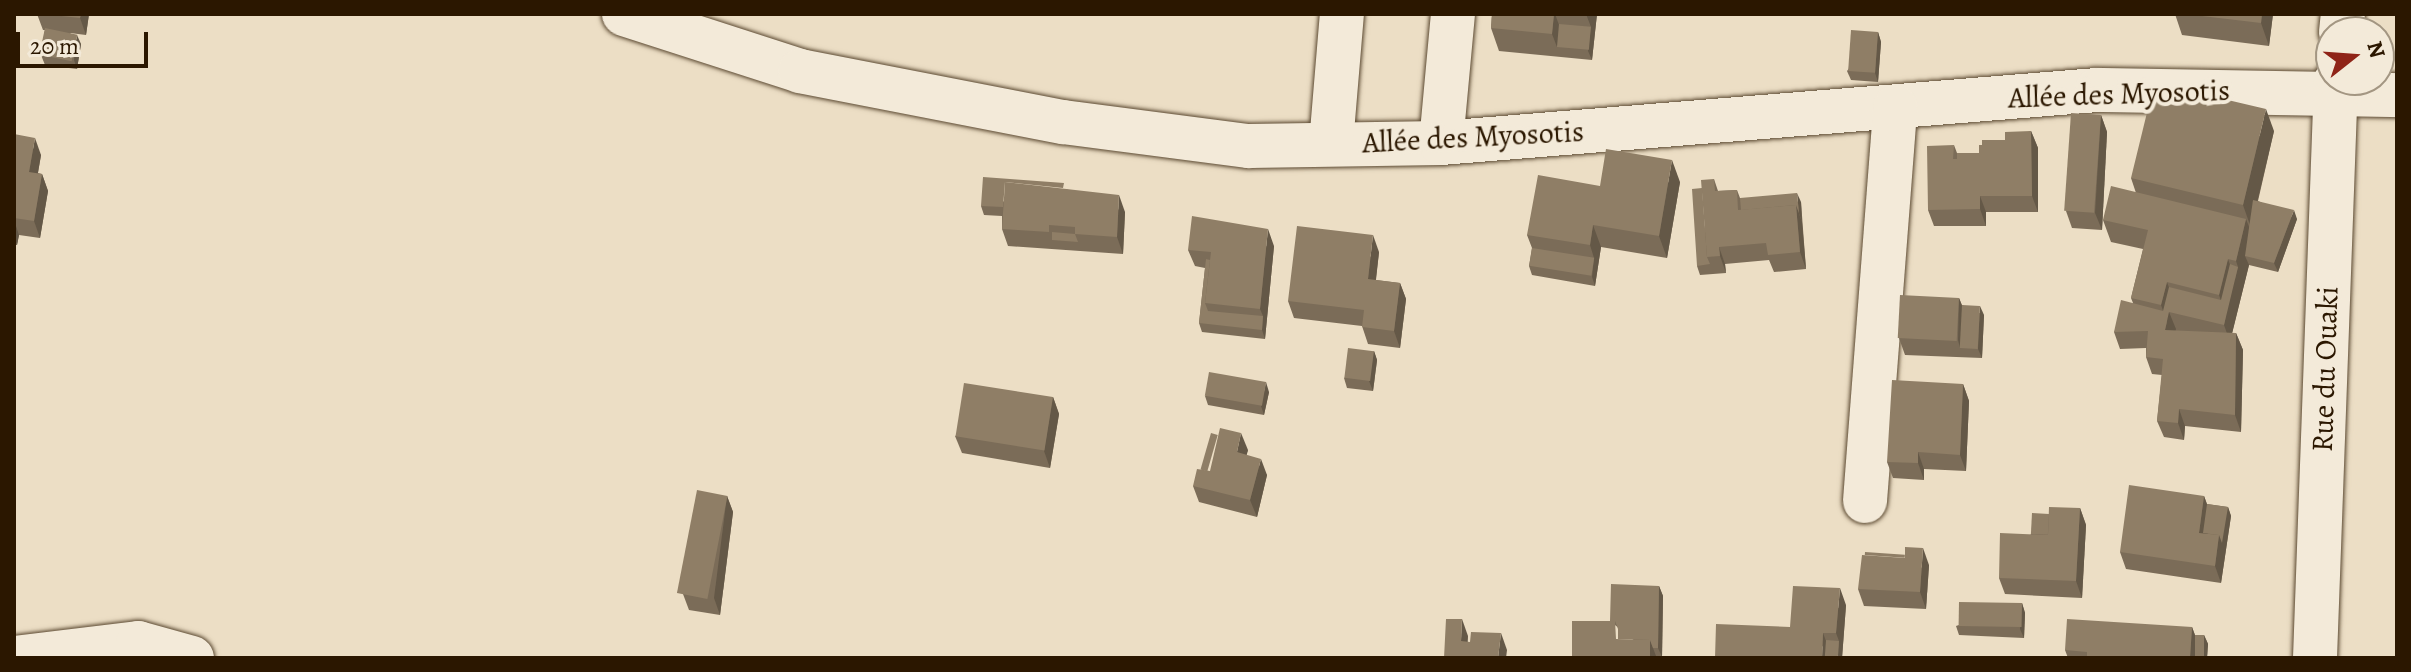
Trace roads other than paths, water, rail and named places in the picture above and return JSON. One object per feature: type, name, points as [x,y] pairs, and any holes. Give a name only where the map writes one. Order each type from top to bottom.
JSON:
[{"type":"street","name":"Allée des Myosotis","points":[[624,14],[800,71],[1063,122],[1249,146],[1441,143],[1895,107],[2226,87],[2315,89]]},
{"type":"street","points":[[1331,144],[1342,14]]},
{"type":"street","points":[[1441,143],[1453,14]]},
{"type":"street","name":"Rue du Ouaki","points":[[2315,658],[2335,96]]},
{"type":"street","points":[[1865,501],[1895,107]]},
{"type":"street","points":[[14,658],[138,643],[192,658]]}]
